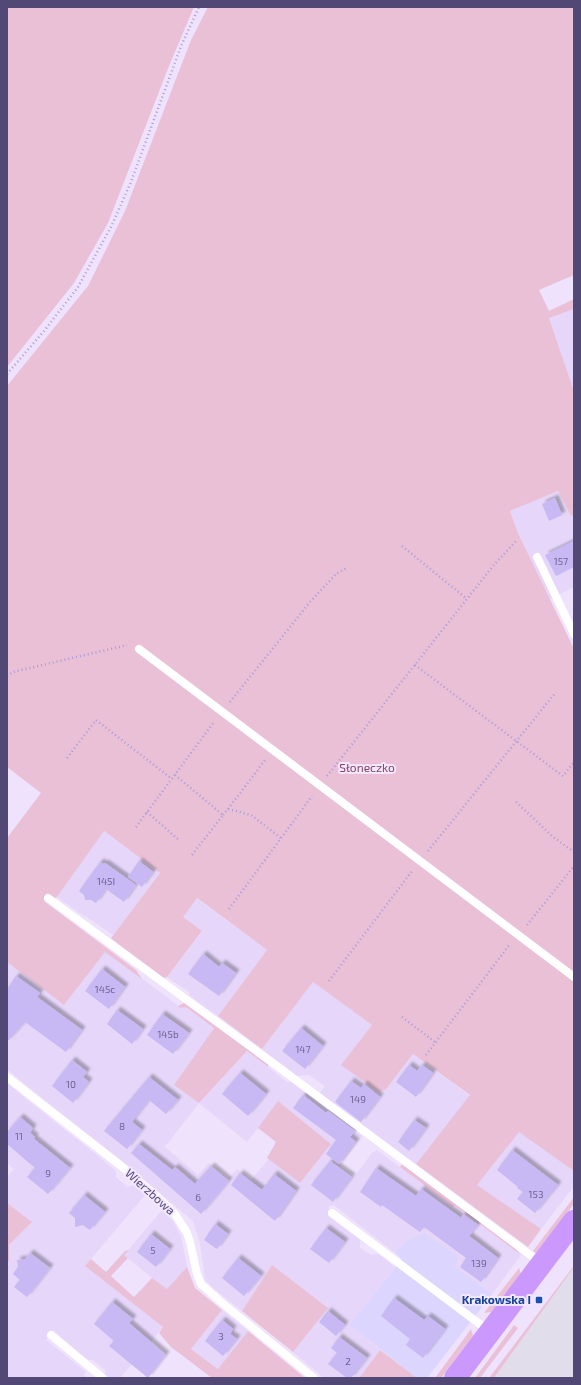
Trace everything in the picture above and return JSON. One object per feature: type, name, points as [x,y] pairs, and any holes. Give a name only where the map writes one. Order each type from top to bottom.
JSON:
[{"type":"main road","points":[[455,1378],[574,1221]]},
{"type":"lane","points":[[538,557],[574,634]]},
{"type":"lane","points":[[139,649],[574,977]]},
{"type":"lane","points":[[48,898],[287,1073],[542,1263]]},
{"type":"lane","name":"Wierzbowa","points":[[7,1077],[125,1169],[164,1203],[175,1214],[187,1233],[194,1256],[196,1274],[201,1284],[314,1378]]},
{"type":"lane","points":[[332,1213],[490,1332]]},
{"type":"lane","points":[[51,1335],[103,1378]]},
{"type":"path","points":[[7,374],[44,331],[78,287],[111,227],[131,182],[181,46],[199,7]]},
{"type":"path","points":[[229,909],[320,785],[467,598],[516,541]]},
{"type":"path","points":[[402,546],[467,598]]},
{"type":"path","points":[[136,827],[222,711],[310,602],[336,574],[347,568]]},
{"type":"path","points":[[7,676],[13,672],[124,645],[134,645],[139,649]]},
{"type":"path","points":[[415,665],[564,776],[574,762]]},
{"type":"path","points":[[329,981],[420,861],[556,692]]},
{"type":"path","points":[[67,758],[96,720],[172,779]]},
{"type":"path","points":[[192,855],[273,749]]},
{"type":"path","points":[[175,775],[223,815]]},
{"type":"path","points":[[516,802],[552,836],[574,852]]},
{"type":"path","points":[[228,809],[251,815],[281,838]]},
{"type":"path","points":[[147,812],[180,841]]},
{"type":"path","points":[[426,1055],[518,934],[574,866]]},
{"type":"path","points":[[402,1018],[435,1042]]},
{"type":"shaded area","points":[[574,309],[574,391],[549,318]]},
{"type":"shaded area","points":[[558,491],[571,516],[574,515],[574,587],[550,599],[518,533],[510,511]]},
{"type":"shaded area","points":[[103,831],[160,873],[113,935],[57,897]]},
{"type":"shaded area","points":[[196,898],[267,950],[218,1016],[190,996],[189,992],[167,977],[202,932],[182,917]]},
{"type":"shaded area","points":[[105,951],[180,1007],[186,1007],[214,1028],[174,1085],[199,1103],[247,1051],[287,1082],[291,1082],[362,1136],[340,1167],[354,1177],[372,1153],[377,1150],[453,1207],[456,1206],[521,1255],[492,1294],[453,1265],[459,1258],[405,1242],[395,1253],[334,1205],[329,1206],[328,1216],[360,1240],[360,1248],[371,1255],[378,1254],[395,1267],[349,1325],[380,1350],[359,1378],[324,1378],[293,1352],[328,1308],[272,1265],[242,1311],[212,1287],[205,1279],[200,1243],[193,1221],[121,1160],[7,1069],[7,962],[64,1005]],"holes":[[[279,1102],[331,1144],[300,1183],[269,1159],[251,1180],[237,1169],[228,1179],[209,1163],[198,1175],[165,1147],[199,1103],[247,1142]]]},
{"type":"shaded area","points":[[313,982],[372,1025],[386,1089],[413,1054],[470,1096],[416,1164],[320,1093],[325,1086],[309,1075],[297,1076],[262,1049]]},
{"type":"shaded area","points":[[7,1083],[116,1171],[116,1177],[127,1187],[134,1185],[145,1195],[85,1266],[163,1327],[120,1378],[110,1378],[105,1374],[105,1370],[93,1360],[88,1360],[53,1330],[46,1340],[86,1372],[84,1375],[87,1378],[7,1378],[7,1263],[9,1261],[9,1245],[32,1222],[7,1203],[7,1177],[14,1169],[7,1163]]},
{"type":"shaded area","points":[[519,1131],[574,1171],[574,1186],[541,1229],[476,1185]]},
{"type":"shaded area","points":[[162,1210],[173,1221],[181,1236],[187,1267],[167,1290],[124,1255]]},
{"type":"shaded area","points":[[424,1233],[459,1258],[454,1266],[492,1294],[427,1378],[417,1378],[349,1325],[402,1259],[395,1253],[405,1242]]},
{"type":"shaded area","points":[[573,1267],[574,1378],[494,1378]]},
{"type":"shaded area","points":[[222,1310],[248,1331],[219,1369],[191,1349]]},
{"type":"green space","points":[[7,7],[194,7],[169,66],[108,223],[74,283],[7,367]]},
{"type":"green space","name":"Słoneczko","points":[[208,7],[574,7],[574,275],[539,290],[549,311],[574,299],[574,309],[549,318],[574,391],[574,515],[571,516],[558,491],[510,511],[518,533],[574,649],[574,1171],[519,1132],[477,1185],[541,1229],[528,1247],[416,1164],[470,1095],[413,1054],[386,1089],[379,1092],[341,1065],[372,1025],[313,982],[262,1049],[218,1016],[267,950],[197,898],[183,917],[202,931],[167,977],[164,978],[113,940],[111,938],[160,873],[104,831],[57,897],[55,898],[49,895],[44,901],[136,970],[142,979],[105,952],[64,1005],[7,962],[7,838],[41,793],[7,767],[7,386],[88,286],[125,211],[191,40]]},
{"type":"green space","points":[[184,1003],[268,1064],[268,1067],[247,1051],[199,1103],[174,1085],[214,1028],[186,1007],[180,1008],[178,1006]]},
{"type":"green space","points":[[278,1101],[331,1144],[300,1183],[267,1158],[276,1142],[258,1128]]},
{"type":"green space","points":[[402,1164],[514,1247],[521,1255],[456,1206],[453,1207],[400,1167]]},
{"type":"green space","points":[[574,1197],[574,1204],[536,1253],[533,1251]]},
{"type":"green space","points":[[7,1203],[32,1222],[9,1245],[9,1261],[7,1263]]},
{"type":"green space","points":[[129,1250],[124,1255],[128,1258],[111,1276],[134,1297],[152,1278],[167,1289],[187,1267],[195,1288],[222,1310],[191,1349],[218,1369],[248,1331],[305,1378],[212,1378],[171,1347],[159,1333],[163,1327],[85,1266],[91,1259],[106,1272],[125,1251]]},
{"type":"green space","points":[[272,1265],[328,1308],[293,1352],[242,1311]]},
{"type":"green space","points":[[573,1267],[494,1378],[489,1378]]},
{"type":"green space","points":[[519,1268],[521,1274],[491,1312],[484,1313]]},
{"type":"green space","points":[[514,1325],[518,1328],[480,1378],[475,1378]]},
{"type":"green space","points":[[471,1329],[473,1336],[441,1378],[435,1378]]},
{"type":"green space","points":[[380,1350],[417,1378],[359,1378]]},
{"type":"building","points":[[555,498],[562,515],[549,521],[542,504]]},
{"type":"building","points":[[574,541],[574,567],[556,576],[545,555]]},
{"type":"building","points":[[139,861],[153,872],[142,887],[128,877]]},
{"type":"building","points":[[100,862],[105,863],[136,885],[124,902],[106,889],[96,903],[91,900],[85,900],[84,895],[79,891]]},
{"type":"building","points":[[203,954],[219,967],[222,963],[236,973],[219,996],[188,974]]},
{"type":"building","points":[[102,969],[125,987],[109,1009],[85,991]]},
{"type":"building","points":[[16,976],[40,993],[37,997],[82,1030],[66,1052],[25,1022],[7,1042],[7,989]]},
{"type":"building","points":[[117,1010],[143,1029],[132,1044],[107,1024]]},
{"type":"building","points":[[162,1014],[189,1033],[173,1054],[147,1035]]},
{"type":"building","points":[[301,1028],[323,1046],[305,1069],[282,1051]]},
{"type":"building","points":[[72,1060],[87,1072],[83,1077],[89,1082],[73,1103],[52,1086]]},
{"type":"building","points":[[409,1065],[417,1071],[422,1065],[433,1073],[416,1097],[396,1082]]},
{"type":"building","points":[[240,1073],[266,1094],[248,1116],[222,1094]]},
{"type":"building","points":[[149,1077],[178,1100],[166,1114],[149,1100],[132,1122],[142,1130],[127,1149],[104,1131]]},
{"type":"building","points":[[351,1081],[361,1088],[364,1084],[380,1097],[361,1122],[335,1102]]},
{"type":"building","points":[[303,1095],[326,1113],[328,1111],[355,1131],[350,1137],[356,1142],[339,1164],[326,1154],[336,1140],[293,1108]]},
{"type":"building","points":[[20,1117],[33,1128],[30,1133],[35,1137],[34,1139],[70,1168],[48,1194],[27,1177],[35,1168],[7,1144],[7,1132]]},
{"type":"building","points":[[414,1120],[426,1128],[409,1151],[398,1142]]},
{"type":"building","points":[[139,1144],[172,1170],[175,1167],[195,1184],[211,1166],[229,1181],[201,1214],[131,1153]]},
{"type":"building","points":[[512,1150],[558,1185],[535,1213],[517,1199],[523,1192],[497,1170]]},
{"type":"building","points":[[330,1161],[352,1177],[333,1202],[311,1185]]},
{"type":"building","points":[[376,1168],[416,1196],[421,1189],[461,1218],[463,1214],[478,1225],[469,1236],[498,1258],[481,1282],[460,1267],[466,1258],[424,1227],[420,1232],[382,1205],[381,1207],[360,1192]]},
{"type":"building","points":[[240,1173],[262,1190],[274,1174],[296,1191],[275,1221],[231,1185]]},
{"type":"building","points":[[84,1195],[105,1212],[90,1230],[83,1225],[75,1227],[75,1218],[69,1213]]},
{"type":"building","points":[[215,1224],[228,1234],[217,1249],[204,1240]]},
{"type":"building","points":[[326,1228],[345,1242],[329,1263],[310,1249]]},
{"type":"building","points":[[151,1234],[170,1249],[156,1267],[137,1252]]},
{"type":"building","points":[[30,1253],[50,1268],[27,1297],[14,1287],[20,1280],[13,1274],[18,1267],[17,1260],[25,1259]]},
{"type":"building","points":[[238,1258],[261,1276],[244,1296],[222,1278]]},
{"type":"building","points":[[394,1298],[424,1320],[428,1316],[445,1329],[423,1358],[406,1345],[410,1339],[381,1316]]},
{"type":"building","points":[[112,1302],[133,1319],[129,1323],[166,1355],[148,1378],[109,1346],[114,1341],[94,1324]]},
{"type":"building","points":[[328,1311],[345,1325],[336,1336],[319,1322]]},
{"type":"building","points":[[222,1320],[233,1329],[230,1334],[237,1339],[223,1356],[205,1341]]},
{"type":"building","points":[[339,1337],[367,1358],[351,1378],[347,1378],[328,1364],[337,1353],[331,1348]]},
{"type":"place","name":"Krakowska I","points":[[539,1300]]}]
